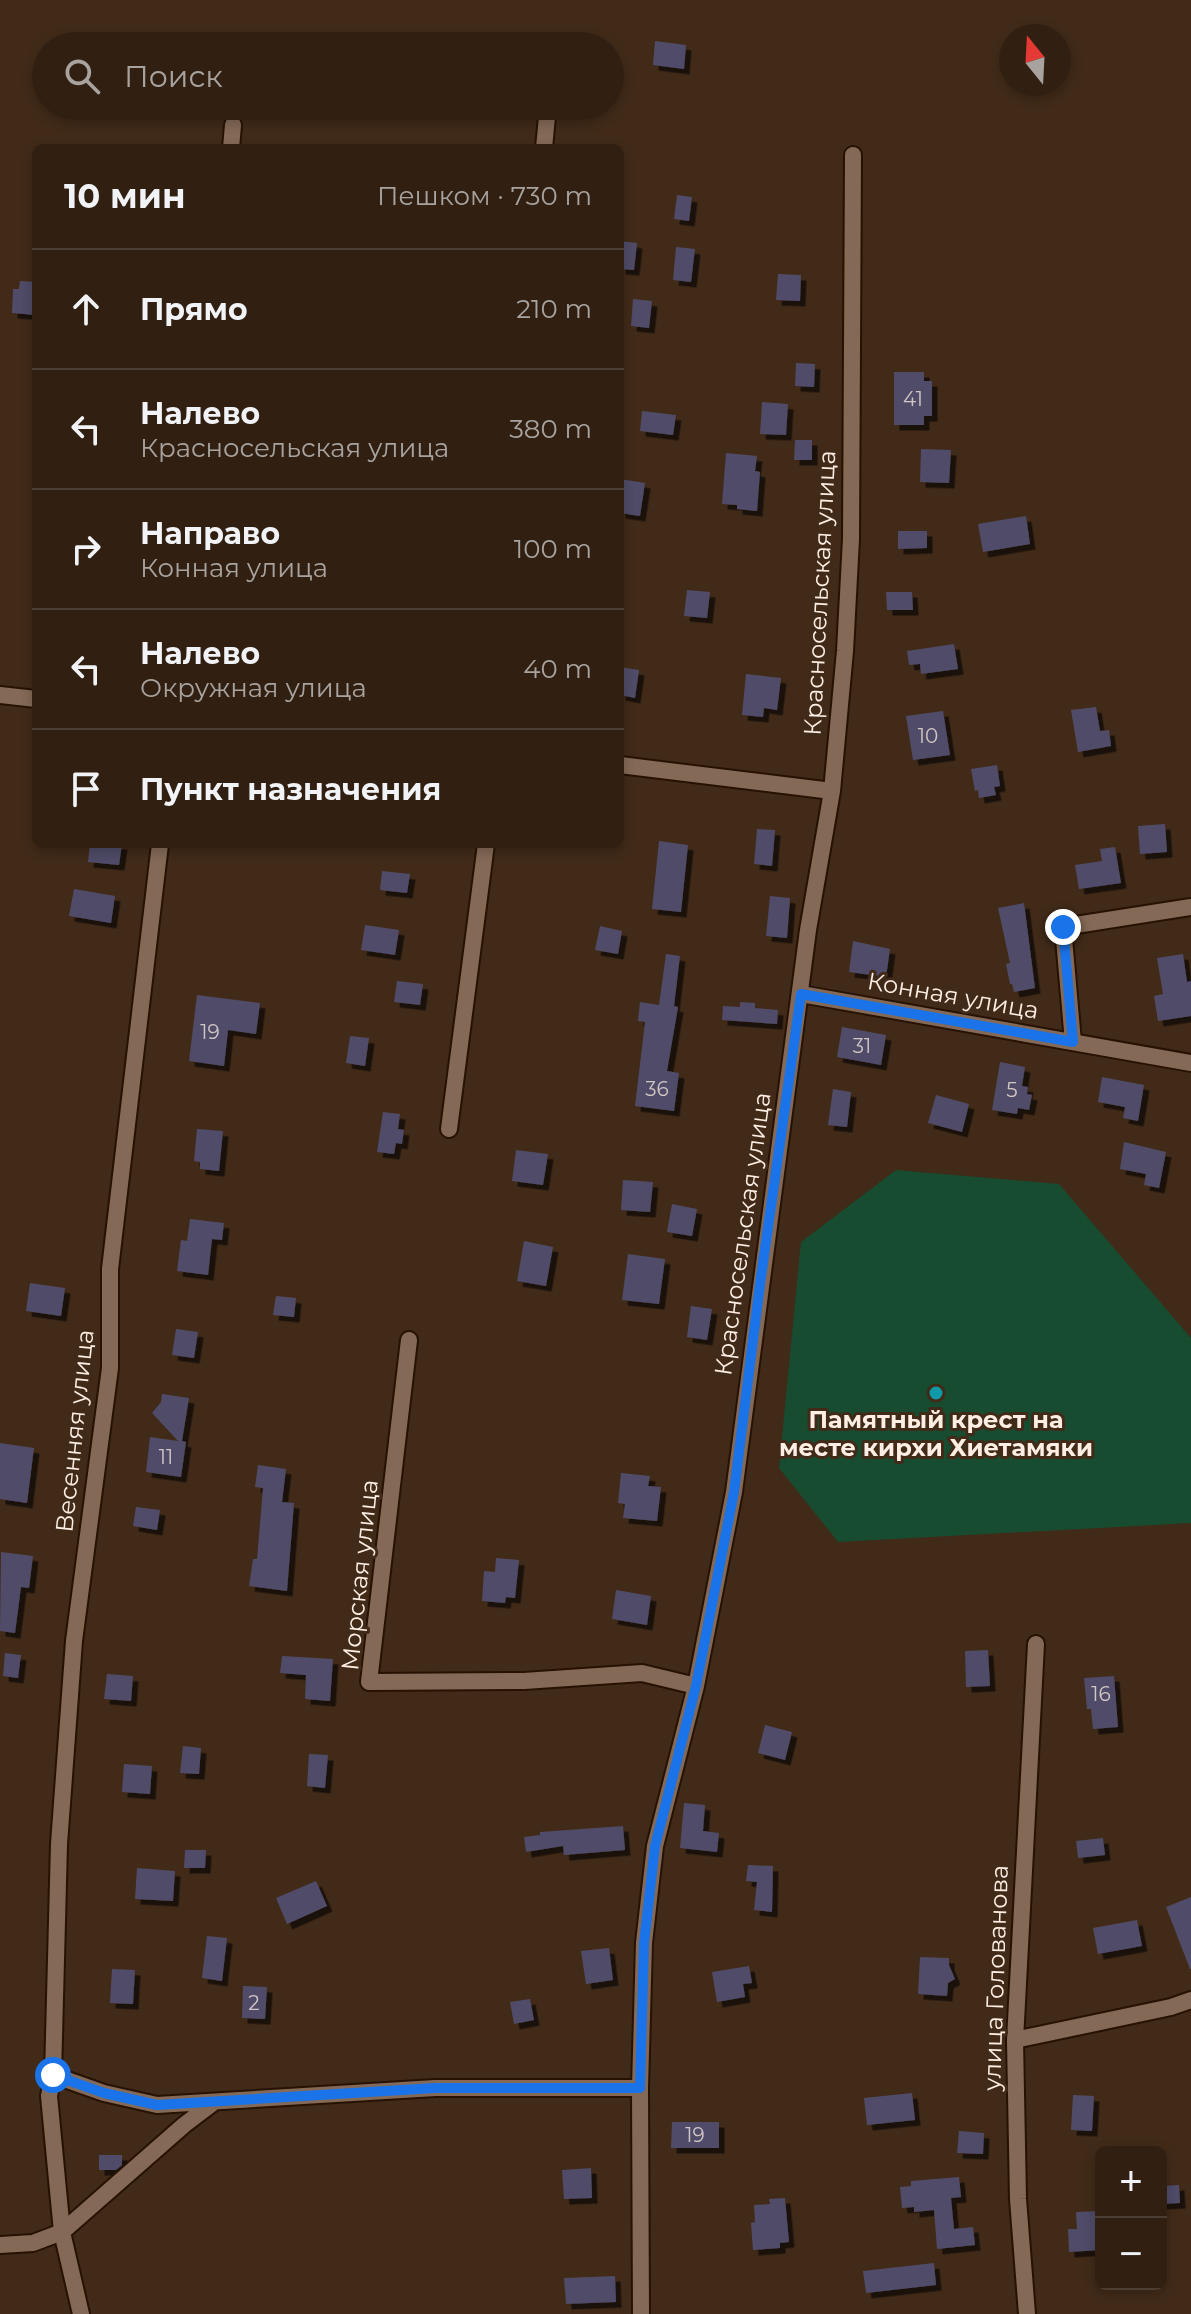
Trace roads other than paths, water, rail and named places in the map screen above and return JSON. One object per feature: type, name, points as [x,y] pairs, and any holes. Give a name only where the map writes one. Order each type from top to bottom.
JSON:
[{"type":"street","points":[[544,144],[547,120]]},
{"type":"street","points":[[231,144],[233,125]]},
{"type":"street","name":"Красносельская улица","points":[[641,2314],[640,2088],[644,1943],[655,1846],[696,1686],[734,1492],[808,930],[832,791],[845,651],[851,539],[853,155]]},
{"type":"street","points":[[0,695],[32,699]]},
{"type":"street","points":[[624,765],[832,791]]},
{"type":"street","name":"Весенняя улица","points":[[81,2314],[62,2232],[49,2096],[56,2025],[59,1844],[74,1641],[110,1368],[110,1269],[160,848]]},
{"type":"street","points":[[449,1129],[485,848]]},
{"type":"street","points":[[1073,1042],[1063,927],[1191,907]]},
{"type":"street","name":"Конная улица","points":[[801,994],[1191,1063]]},
{"type":"street","name":"Морская улица","points":[[409,1340],[369,1682],[524,1681],[642,1673],[696,1686]]},
{"type":"street","name":"улица Голованова","points":[[1027,2314],[1018,2199],[1015,2040],[1036,1644]]},
{"type":"street","points":[[1015,2040],[1191,2000]]},
{"type":"street","points":[[53,2075],[104,2093],[157,2105],[435,2088],[640,2088]]},
{"type":"street","points":[[0,2245],[33,2243],[62,2232],[213,2103]]},
{"type":"place","name":"Памятный крест на месте кирхи Хиетамяки","points":[[936,1393]]}]
